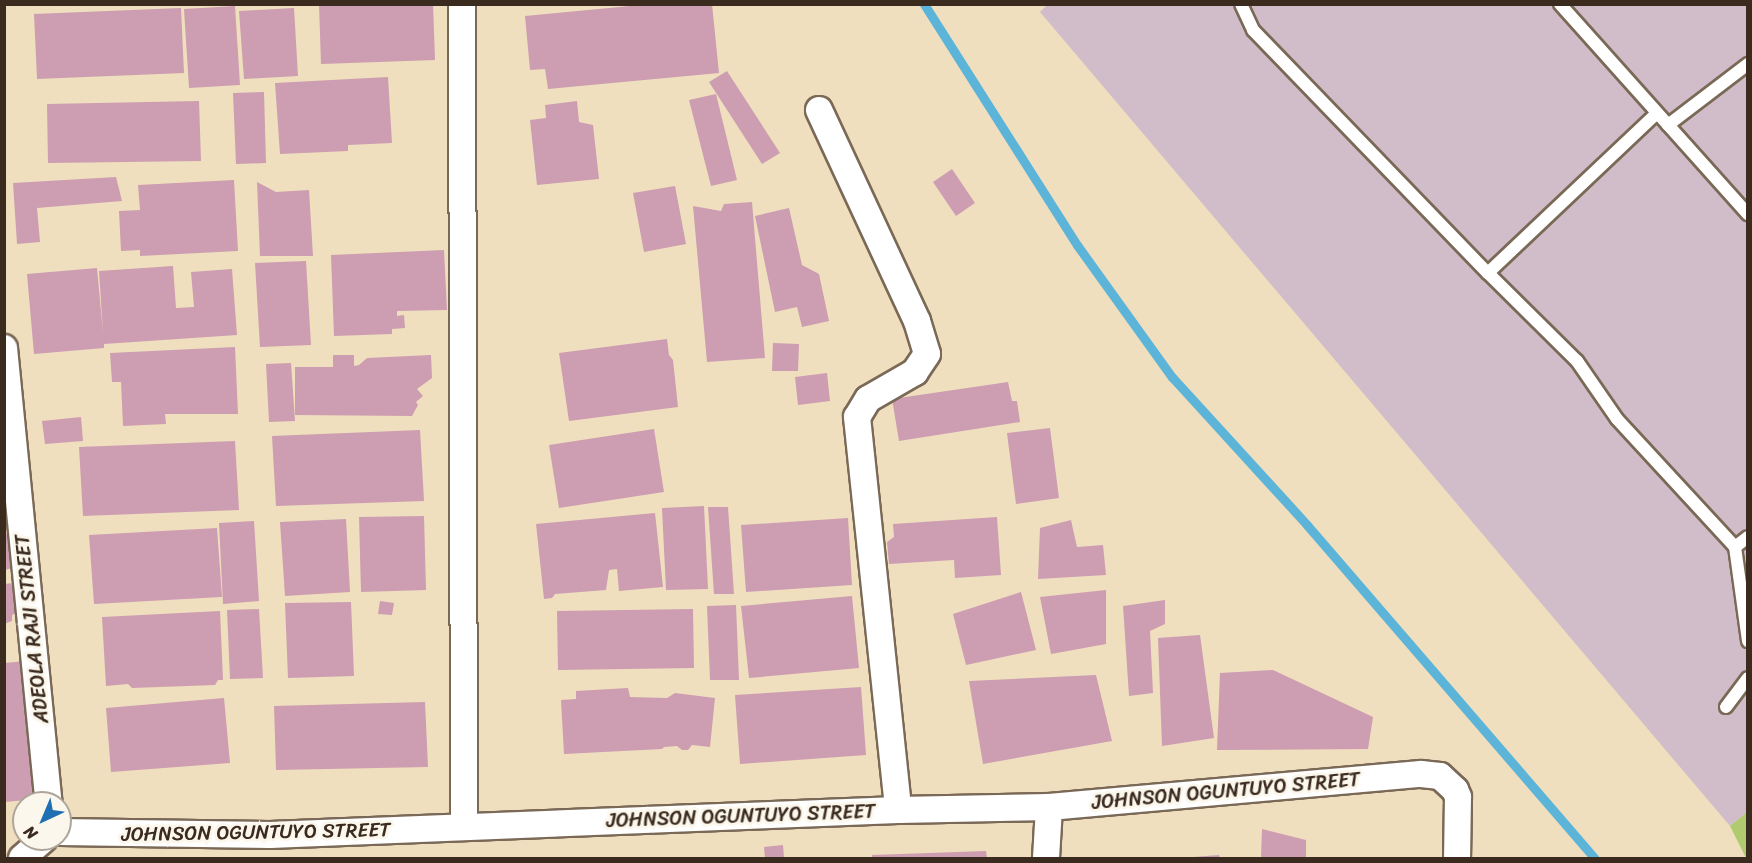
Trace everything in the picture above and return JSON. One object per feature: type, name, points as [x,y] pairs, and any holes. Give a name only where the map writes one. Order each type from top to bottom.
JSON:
[{"type":"street","points":[[462,4],[464,827]]},
{"type":"street","points":[[819,110],[917,321],[927,354],[915,372],[868,399],[856,417],[898,810]]},
{"type":"street","name":"ADEOLA RAJI STREET","points":[[4,348],[48,791]]},
{"type":"street","name":"JOHNSON OGUNTUYO STREET","points":[[72,832],[270,835],[898,810],[1049,807],[1421,774],[1440,776],[1455,790],[1458,797],[1457,858]]},
{"type":"street","points":[[1046,858],[1049,807]]},
{"type":"lane","points":[[1241,4],[1253,30],[1488,273],[1577,361],[1617,419],[1735,547],[1748,641]]},
{"type":"lane","points":[[1560,4],[1748,214]]},
{"type":"lane","points":[[1668,125],[1748,64]]},
{"type":"lane","points":[[1488,273],[1657,113]]},
{"type":"lane","points":[[1735,547],[1748,537]]},
{"type":"lane","points":[[1726,707],[1748,678]]},
{"type":"shaded area","points":[[1048,4],[1747,5],[1747,812],[1730,826],[1040,12]]},
{"type":"green space","points":[[1747,812],[1748,858],[1746,858],[1730,826]]},
{"type":"building","points":[[319,4],[433,4],[435,60],[321,64]]},
{"type":"building","points":[[651,4],[712,4],[719,73],[548,89],[545,69],[530,70],[525,16]]},
{"type":"building","points":[[235,6],[240,85],[189,88],[184,9]]},
{"type":"building","points":[[181,8],[184,73],[37,79],[34,14]]},
{"type":"building","points":[[294,8],[298,76],[244,79],[239,11]]},
{"type":"building","points":[[727,71],[780,153],[762,164],[709,82]]},
{"type":"building","points":[[388,77],[392,143],[348,145],[348,151],[280,154],[275,83]]},
{"type":"building","points":[[264,92],[266,163],[236,164],[233,93]]},
{"type":"building","points":[[716,94],[737,180],[711,186],[689,100]]},
{"type":"building","points":[[199,101],[201,161],[48,163],[47,104]]},
{"type":"building","points":[[577,101],[579,122],[593,125],[599,179],[537,185],[530,120],[546,118],[545,105]]},
{"type":"building","points":[[952,169],[975,203],[956,216],[933,182]]},
{"type":"building","points":[[116,177],[122,201],[37,208],[40,242],[17,244],[13,183]]},
{"type":"building","points":[[234,180],[238,251],[140,256],[140,250],[121,251],[119,211],[140,210],[138,185]]},
{"type":"building","points":[[257,182],[276,192],[309,190],[313,256],[260,256]]},
{"type":"building","points":[[675,186],[686,244],[644,252],[633,193]]},
{"type":"building","points":[[752,202],[765,358],[707,362],[693,206],[721,211],[724,204]]},
{"type":"building","points":[[789,208],[802,265],[819,274],[829,321],[802,327],[797,307],[775,312],[755,216]]},
{"type":"building","points":[[444,250],[447,310],[397,311],[397,316],[404,315],[405,328],[392,329],[392,334],[334,336],[331,255]]},
{"type":"building","points":[[306,261],[311,345],[260,347],[255,263]]},
{"type":"building","points":[[173,266],[176,308],[194,307],[191,272],[232,269],[237,335],[104,344],[104,348],[34,354],[27,274],[97,268],[103,333],[99,271]]},
{"type":"building","points":[[667,339],[669,355],[673,360],[678,407],[569,421],[559,353]]},
{"type":"building","points":[[773,343],[799,344],[798,371],[772,371]]},
{"type":"building","points":[[235,347],[238,414],[165,414],[166,424],[123,426],[121,382],[112,382],[110,353]]},
{"type":"building","points":[[333,355],[354,355],[354,366],[367,358],[431,355],[432,378],[417,389],[423,396],[416,402],[418,405],[412,416],[295,415],[295,367],[333,367]]},
{"type":"building","points":[[291,363],[295,421],[269,422],[266,364]]},
{"type":"building","points":[[827,373],[830,401],[798,405],[795,377]]},
{"type":"building","points":[[1008,382],[1012,401],[1017,401],[1020,422],[899,441],[892,399]]},
{"type":"building","points":[[81,417],[83,441],[45,444],[42,421]]},
{"type":"building","points":[[1050,428],[1059,498],[1016,504],[1007,433]]},
{"type":"building","points":[[654,429],[664,492],[559,508],[549,445]]},
{"type":"building","points":[[420,430],[424,501],[276,506],[272,436]]},
{"type":"building","points":[[235,441],[239,510],[83,516],[79,447]]},
{"type":"building","points":[[704,506],[708,589],[666,590],[662,508]]},
{"type":"building","points":[[708,507],[728,507],[734,594],[714,594]]},
{"type":"building","points":[[655,513],[663,587],[619,591],[617,569],[609,570],[606,590],[555,594],[552,598],[544,599],[536,524]]},
{"type":"building","points":[[424,516],[426,590],[361,592],[359,517]]},
{"type":"building","points":[[997,517],[1001,575],[955,578],[954,560],[889,564],[887,542],[894,537],[893,524]]},
{"type":"building","points":[[848,518],[852,585],[746,592],[741,525]]},
{"type":"building","points":[[346,519],[350,592],[285,596],[280,522]]},
{"type":"building","points":[[1071,520],[1077,547],[1103,545],[1106,575],[1038,579],[1040,528]]},
{"type":"building","points":[[254,521],[259,601],[223,604],[219,523]]},
{"type":"building","points":[[5,523],[12,568],[5,570]]},
{"type":"building","points":[[217,528],[222,597],[94,604],[89,535]]},
{"type":"building","points":[[14,583],[17,613],[12,615],[12,621],[4,624],[4,584]]},
{"type":"building","points":[[1106,590],[1106,644],[1051,654],[1040,597]]},
{"type":"building","points":[[1021,592],[1036,650],[966,665],[953,614]]},
{"type":"building","points":[[852,596],[859,668],[749,678],[741,606]]},
{"type":"building","points":[[1165,600],[1165,624],[1150,631],[1153,693],[1129,696],[1123,606]]},
{"type":"building","points":[[380,601],[394,603],[392,615],[378,614]]},
{"type":"building","points":[[351,602],[354,676],[288,678],[285,603]]},
{"type":"building","points":[[736,605],[739,680],[710,680],[707,606]]},
{"type":"building","points":[[259,609],[263,678],[230,679],[227,610]]},
{"type":"building","points":[[693,609],[694,668],[558,670],[557,611]]},
{"type":"building","points":[[220,611],[223,680],[218,680],[215,685],[132,688],[128,684],[106,686],[102,617]]},
{"type":"building","points":[[1200,635],[1214,738],[1162,746],[1158,638]]},
{"type":"building","points":[[26,661],[38,791],[12,791],[12,801],[4,802],[4,663]]},
{"type":"building","points":[[1273,670],[1373,717],[1368,749],[1217,750],[1220,673]]},
{"type":"building","points":[[1096,675],[1112,741],[983,764],[969,681]]},
{"type":"building","points":[[861,687],[866,755],[740,764],[735,695]]},
{"type":"building","points":[[628,688],[630,697],[667,698],[675,693],[715,698],[710,747],[692,745],[688,750],[682,750],[677,746],[662,749],[564,754],[561,700],[576,699],[576,691]]},
{"type":"building","points":[[224,698],[230,763],[111,772],[106,708]]},
{"type":"building","points":[[425,702],[428,767],[276,770],[274,706]]},
{"type":"building","points":[[1262,829],[1306,840],[1306,858],[1261,858]]},
{"type":"building","points":[[783,845],[784,858],[765,858],[764,847]]},
{"type":"building","points":[[986,851],[987,858],[872,858],[872,855]]},
{"type":"building","points":[[1219,855],[1220,858],[1193,858],[1193,857]]},
{"type":"waterway","points":[[924,4],[1077,245],[1172,377],[1307,525],[1594,858]]}]
